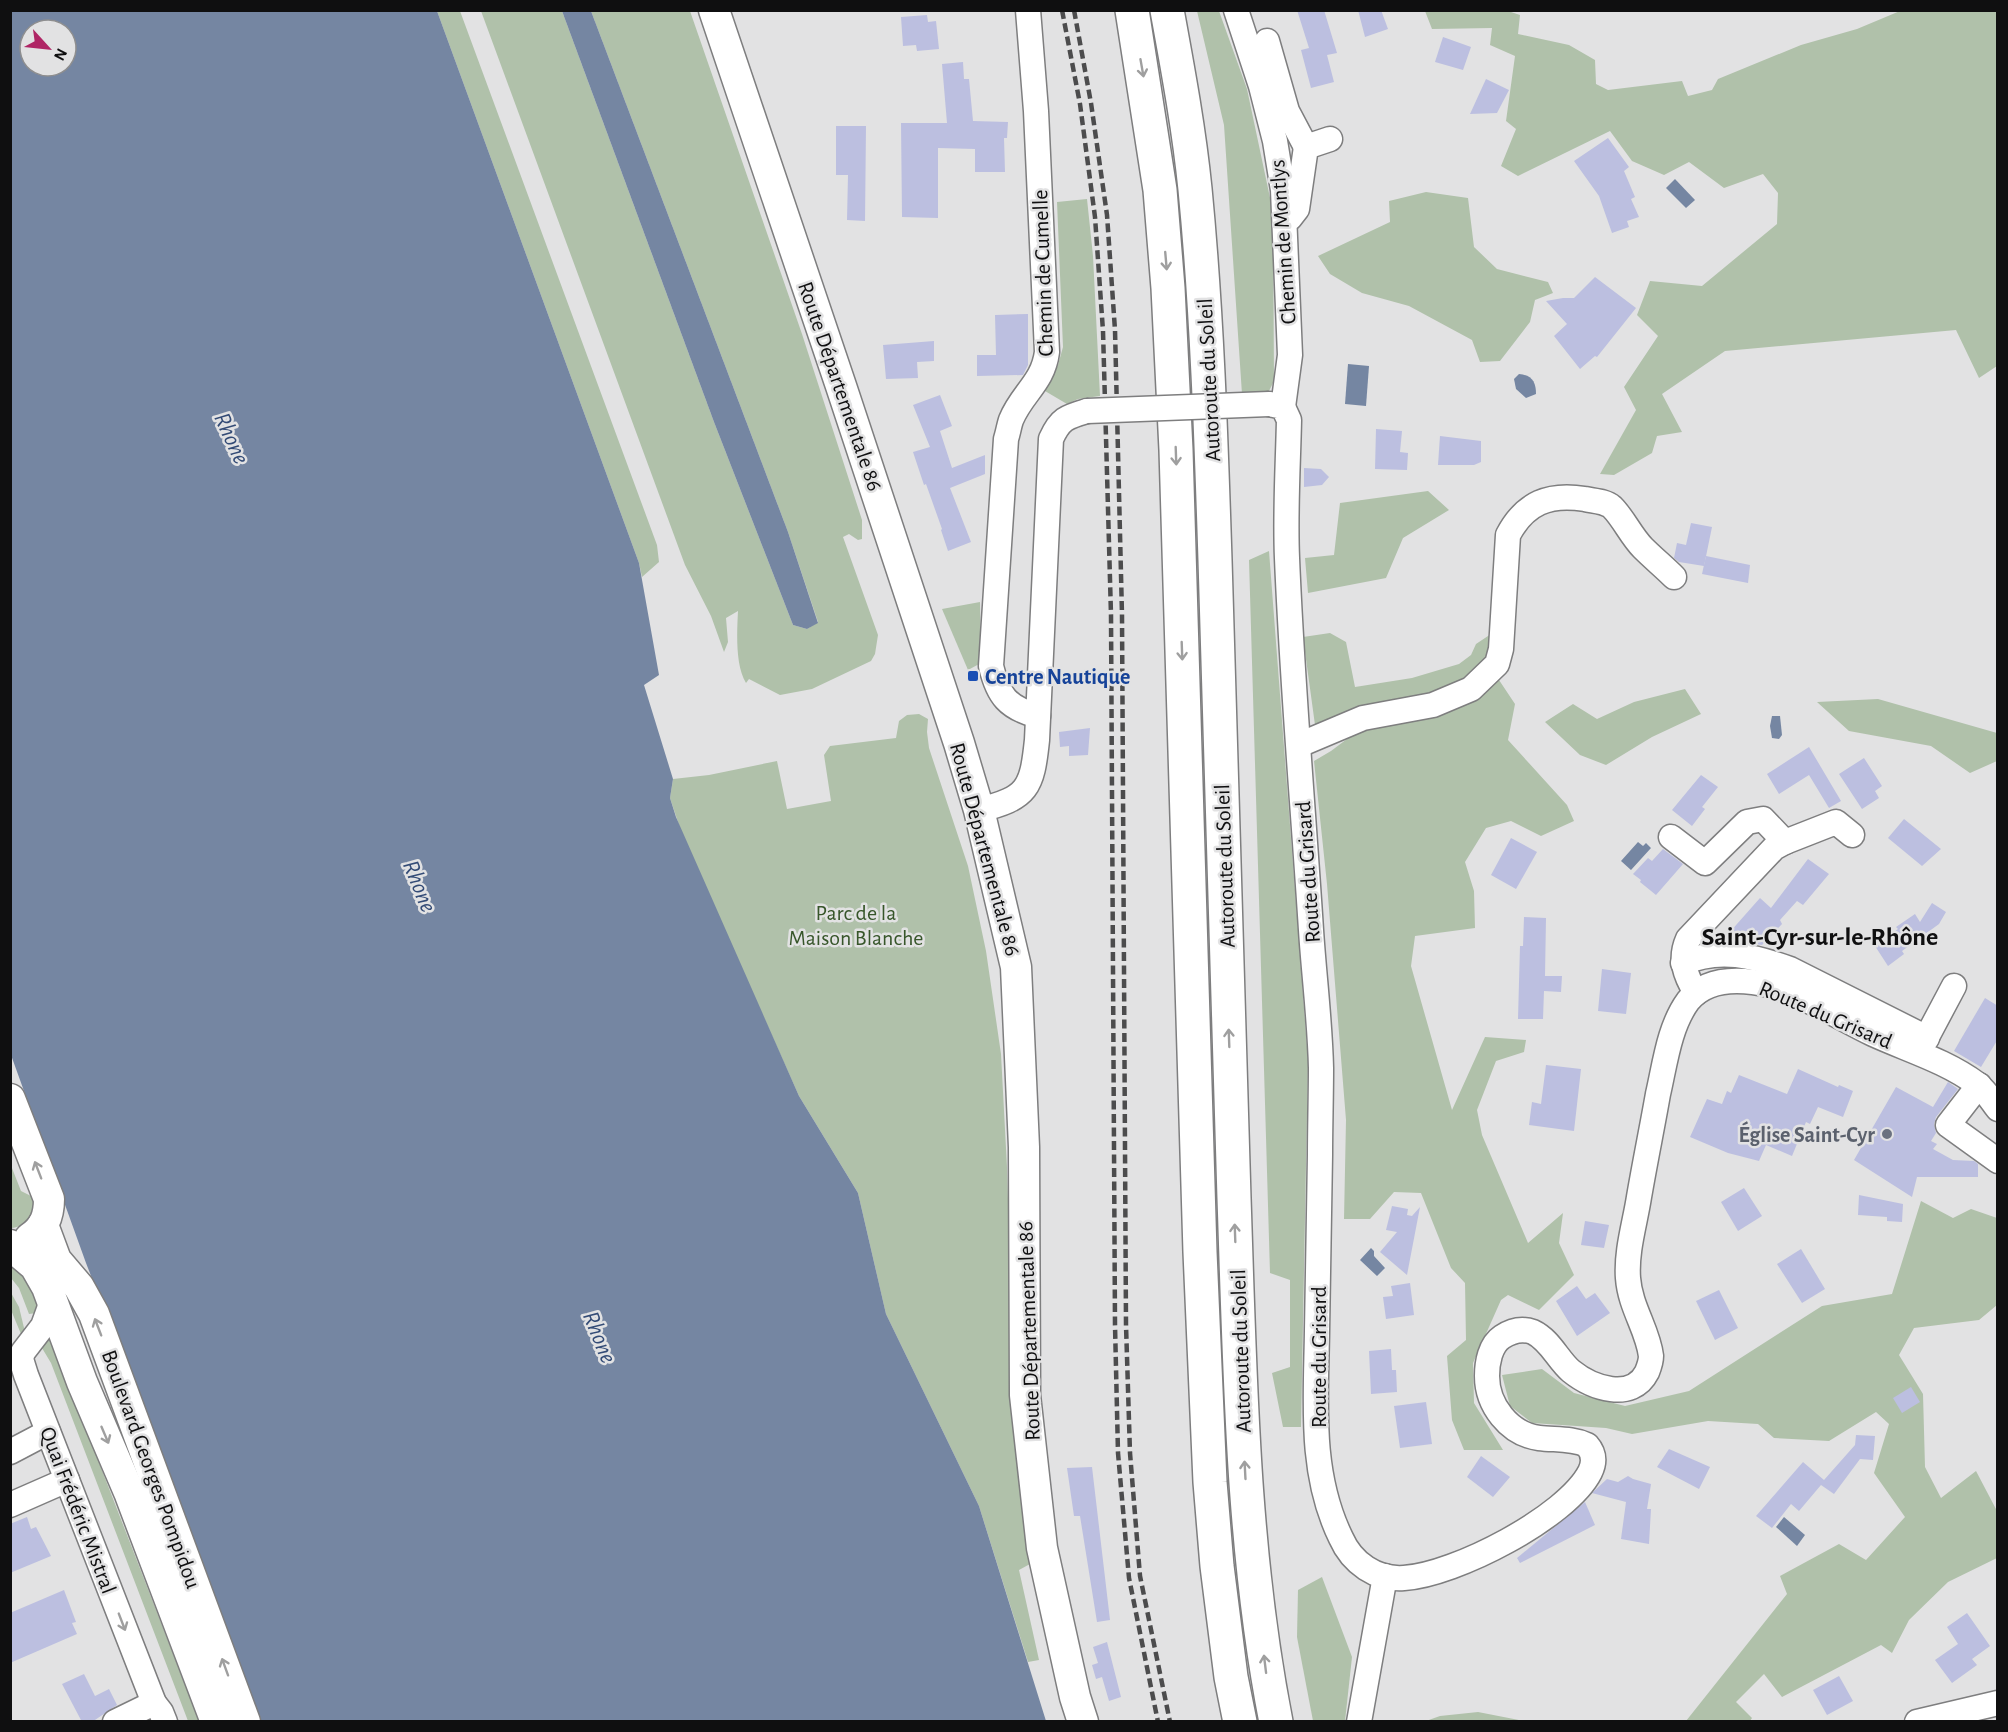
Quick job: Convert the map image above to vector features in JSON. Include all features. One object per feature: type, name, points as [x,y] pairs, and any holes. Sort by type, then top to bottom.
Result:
[{"type":"highway","name":"Autoroute du Soleil","points":[[1132,10],[1160,190],[1168,288],[1176,462],[1200,1252],[1209,1470],[1217,1566],[1231,1677],[1240,1722]]},
{"type":"highway","name":"Autoroute du Soleil","points":[[1167,10],[1185,106],[1204,291],[1218,624],[1245,1476],[1252,1561],[1266,1674],[1276,1722]]},
{"type":"main road","name":"Route Départementale 86","points":[[714,10],[938,677],[979,810],[1016,967],[1024,1147],[1025,1395],[1042,1548],[1075,1697],[1083,1722]]},
{"type":"main road","points":[[10,1099],[49,1199],[49,1213],[43,1226]]},
{"type":"main road","name":"Boulevard Georges Pompidou","points":[[10,1245],[26,1240],[43,1226],[56,1260],[80,1287],[94,1314],[245,1722]]},
{"type":"main road","name":"Boulevard Georges Pompidou","points":[[10,1245],[41,1274],[82,1382],[129,1492],[216,1722]]},
{"type":"street","name":"Chemin de Cumelle","points":[[1028,10],[1047,352],[1045,366],[1038,380],[1019,405],[1006,439],[991,666],[998,688],[1012,707],[1038,716]]},
{"type":"street","name":"Chemin de Montlys","points":[[1236,10],[1261,86],[1275,141],[1283,190],[1290,355],[1276,405]]},
{"type":"street","points":[[1267,41],[1287,111],[1306,147],[1297,209],[1284,225]]},
{"type":"street","points":[[1306,147],[1330,138]]},
{"type":"street","points":[[979,810],[1016,798],[1027,786],[1034,764],[1051,439],[1057,425],[1067,417],[1087,411],[1276,405]]},
{"type":"street","name":"Route du Grisard","points":[[1276,405],[1289,420],[1287,554],[1321,1067],[1318,1465],[1324,1497],[1332,1520],[1344,1546],[1355,1560],[1371,1572],[1385,1576],[1404,1578],[1441,1570],[1495,1547],[1540,1520],[1573,1494],[1589,1474],[1593,1466],[1593,1456],[1587,1445],[1572,1440],[1535,1437],[1516,1429],[1501,1416],[1489,1397],[1487,1375],[1490,1353],[1498,1340],[1511,1332],[1523,1330],[1542,1338],[1570,1370],[1586,1380],[1608,1389],[1622,1391],[1642,1380],[1651,1360],[1649,1347],[1629,1293],[1629,1254],[1646,1155],[1670,1042],[1678,1018],[1688,1001],[1696,993],[1713,984],[1730,980],[1774,986],[1922,1046],[1979,1085],[1998,1109]]},
{"type":"street","points":[[1299,745],[1363,718],[1433,705],[1471,689],[1497,664],[1501,650],[1508,535],[1515,522],[1529,507],[1551,499],[1571,497],[1610,506],[1642,548],[1674,577]]},
{"type":"street","points":[[1671,837],[1705,863],[1747,822],[1763,819],[1785,842]]},
{"type":"street","points":[[1696,993],[1687,977],[1683,963],[1683,951],[1688,939],[1774,848],[1836,822],[1852,835]]},
{"type":"street","points":[[1683,963],[1708,954],[1721,953],[1768,960],[1790,969],[1922,1046],[1954,986]]},
{"type":"street","points":[[1979,1085],[1948,1125],[1998,1161]]},
{"type":"street","name":"Quai Frédéric Mistral","points":[[52,1301],[43,1326],[22,1352],[21,1359],[160,1712]]},
{"type":"street","points":[[10,1452],[48,1432]]},
{"type":"street","points":[[10,1505],[67,1480]]},
{"type":"street","points":[[1359,1722],[1385,1576]]},
{"type":"street","points":[[1917,1722],[1998,1703]]},
{"type":"street","points":[[115,1722],[160,1712]]},
{"type":"green space","points":[[1505,10],[1520,15],[1518,34],[1569,45],[1595,60],[1596,84],[1608,90],[1682,81],[1688,96],[1712,90],[1718,79],[1801,45],[1857,29],[1900,11],[1997,11],[1997,366],[1979,378],[1956,330],[1725,351],[1662,394],[1682,432],[1657,436],[1652,453],[1614,475],[1600,474],[1636,410],[1624,387],[1658,336],[1637,315],[1650,281],[1702,286],[1777,224],[1778,193],[1763,174],[1724,188],[1689,162],[1664,175],[1632,161],[1610,131],[1518,176],[1501,166],[1516,129],[1506,121],[1515,56],[1490,45],[1492,28],[1432,29],[1425,11]]},
{"type":"green space","points":[[437,11],[460,11],[657,545],[659,562],[642,577],[639,563]]},
{"type":"green space","points":[[481,11],[562,11],[714,422],[793,625],[807,629],[818,622],[788,532],[591,11],[690,11],[802,334],[862,520],[862,539],[858,540],[849,534],[843,537],[878,635],[875,654],[871,661],[812,689],[780,695],[749,679],[746,683],[738,658],[738,611],[726,618],[728,642],[724,652],[711,616],[685,565]]},
{"type":"green space","points":[[1197,11],[1219,11],[1247,89],[1273,212],[1274,381],[1268,393],[1242,394],[1224,125]]},
{"type":"green space","points":[[1426,192],[1468,198],[1474,247],[1497,269],[1548,282],[1553,293],[1535,300],[1530,322],[1500,361],[1480,362],[1472,340],[1409,306],[1362,293],[1330,274],[1318,256],[1390,222],[1389,201]]},
{"type":"green space","points":[[1087,199],[1093,256],[1100,396],[1078,399],[1067,404],[1045,391],[1058,365],[1063,347],[1057,202]]},
{"type":"green space","points":[[1428,491],[1449,510],[1403,538],[1386,578],[1308,593],[1305,558],[1334,555],[1340,503]]},
{"type":"green space","points":[[1269,551],[1308,1060],[1301,1427],[1283,1427],[1272,1373],[1290,1367],[1290,1280],[1270,1273],[1249,560]]},
{"type":"green space","points":[[980,602],[981,663],[968,670],[942,609]]},
{"type":"green space","points":[[1494,632],[1492,655],[1460,687],[1369,708],[1315,725],[1303,637],[1330,633],[1346,642],[1355,687],[1412,678],[1459,664],[1471,655],[1476,644]]},
{"type":"green space","points":[[1497,677],[1515,704],[1508,740],[1567,805],[1574,821],[1541,836],[1511,821],[1486,828],[1465,862],[1474,891],[1475,928],[1415,936],[1411,966],[1452,1110],[1485,1037],[1526,1040],[1524,1052],[1496,1061],[1477,1110],[1482,1135],[1528,1243],[1563,1213],[1559,1243],[1574,1275],[1539,1310],[1508,1295],[1501,1300],[1473,1363],[1474,1403],[1503,1450],[1464,1450],[1452,1420],[1447,1356],[1466,1340],[1465,1283],[1451,1268],[1421,1193],[1394,1192],[1370,1219],[1344,1219],[1346,1120],[1327,884],[1314,761],[1363,727]]},
{"type":"green space","points":[[1685,689],[1701,714],[1652,737],[1606,765],[1580,755],[1545,722],[1573,704],[1597,719],[1634,702]]},
{"type":"green space","points":[[1878,699],[1997,733],[1997,761],[1970,773],[1931,746],[1849,731],[1817,702]]},
{"type":"green space","name":"Parc de la Maison Blanche","points":[[919,714],[928,719],[929,748],[968,866],[986,951],[1001,1054],[1015,1422],[1019,1484],[1030,1564],[1019,1570],[1039,1660],[1028,1662],[979,1506],[886,1314],[858,1193],[799,1096],[683,837],[670,798],[673,779],[709,775],[777,761],[787,809],[831,801],[824,755],[830,746],[896,738],[899,721],[907,715]]},
{"type":"green space","points":[[10,1163],[21,1191],[33,1197],[34,1203],[30,1218],[22,1225],[11,1228]]},
{"type":"green space","points":[[1921,1201],[1953,1218],[1971,1209],[1997,1218],[1997,1305],[1979,1320],[1914,1328],[1899,1355],[1923,1394],[1925,1467],[1941,1498],[1976,1471],[1997,1511],[1997,1558],[1948,1582],[1909,1620],[1892,1653],[1881,1645],[1782,1697],[1764,1674],[1736,1702],[1752,1718],[1750,1721],[1686,1721],[1787,1594],[1780,1576],[1839,1544],[1866,1560],[1905,1517],[1874,1473],[1889,1424],[1876,1412],[1829,1441],[1774,1438],[1758,1424],[1708,1421],[1632,1434],[1606,1428],[1532,1423],[1510,1406],[1502,1375],[1542,1369],[1574,1393],[1625,1406],[1689,1391],[1822,1306],[1892,1294]]},
{"type":"green space","points":[[10,1261],[19,1267],[38,1297],[37,1313],[29,1314],[19,1288],[11,1278]]},
{"type":"green space","points":[[10,1291],[19,1307],[25,1332],[21,1334],[11,1310]]},
{"type":"green space","points":[[53,1319],[79,1395],[86,1429],[199,1721],[188,1721],[51,1363],[39,1343]]},
{"type":"green space","points":[[1322,1577],[1352,1657],[1345,1721],[1313,1721],[1297,1637],[1298,1590]]},
{"type":"green space","points":[[1478,1712],[1524,1721],[1426,1721],[1440,1716]]},
{"type":"water","name":"Rhone","points":[[11,11],[437,11],[639,563],[659,675],[644,685],[673,779],[670,798],[676,817],[799,1096],[858,1193],[886,1314],[979,1506],[1046,1721],[261,1721],[86,1263],[11,1055]]},
{"type":"water","points":[[562,11],[591,11],[788,532],[818,623],[807,629],[793,625],[714,422]]},
{"type":"water","points":[[1675,179],[1695,200],[1686,208],[1666,188]]},
{"type":"water","points":[[1348,364],[1369,366],[1366,406],[1345,404]]},
{"type":"water","points":[[1519,374],[1532,380],[1536,394],[1526,398],[1516,389],[1514,379]]},
{"type":"water","points":[[1772,716],[1780,716],[1782,735],[1779,739],[1772,738],[1770,726]]},
{"type":"water","points":[[1638,842],[1643,846],[1646,843],[1651,848],[1631,870],[1621,861]]},
{"type":"water","points":[[1371,1248],[1374,1256],[1385,1268],[1377,1276],[1360,1260]]},
{"type":"water","points":[[1784,1517],[1805,1535],[1797,1546],[1776,1527]]},
{"type":"building","points":[[1297,10],[1324,10],[1337,53],[1327,55],[1334,82],[1311,88],[1301,50],[1309,48]]},
{"type":"building","points":[[1358,10],[1381,10],[1388,29],[1365,37]]},
{"type":"building","points":[[927,15],[928,22],[936,21],[939,49],[917,51],[916,45],[903,46],[901,17]]},
{"type":"building","points":[[1443,37],[1471,47],[1463,70],[1435,62]]},
{"type":"building","points":[[963,62],[964,79],[969,79],[973,121],[1008,122],[1007,138],[1004,138],[1005,172],[975,172],[975,149],[938,148],[938,218],[902,217],[901,123],[947,123],[942,64]]},
{"type":"building","points":[[1486,79],[1509,90],[1497,113],[1470,114]]},
{"type":"building","points":[[836,126],[866,126],[865,221],[847,220],[848,175],[836,175]]},
{"type":"building","points":[[1608,138],[1629,167],[1624,171],[1635,197],[1631,199],[1639,217],[1627,221],[1629,227],[1612,233],[1599,196],[1574,161]]},
{"type":"building","points":[[1595,277],[1636,308],[1597,357],[1595,356],[1580,369],[1554,336],[1567,324],[1546,301],[1574,298]]},
{"type":"building","points":[[1028,314],[1028,365],[1023,375],[977,376],[977,355],[996,355],[995,315]]},
{"type":"building","points":[[934,341],[934,361],[917,362],[918,378],[886,379],[883,345]]},
{"type":"building","points":[[940,395],[952,426],[940,431],[952,468],[985,455],[985,474],[950,488],[971,542],[948,551],[913,452],[930,447],[913,405]]},
{"type":"building","points":[[1376,429],[1402,431],[1400,452],[1408,453],[1407,470],[1375,469]]},
{"type":"building","points":[[1440,436],[1481,441],[1481,462],[1474,465],[1438,465]]},
{"type":"building","points":[[1304,468],[1321,469],[1329,477],[1322,485],[1304,487]]},
{"type":"building","points":[[1691,523],[1712,527],[1704,566],[1679,562],[1674,558],[1677,543],[1686,545]]},
{"type":"building","points":[[1706,556],[1750,565],[1748,583],[1702,574]]},
{"type":"building","points":[[1090,728],[1088,755],[1069,756],[1069,746],[1060,747],[1059,732]]},
{"type":"building","points":[[1809,747],[1841,801],[1829,808],[1809,775],[1779,794],[1767,774]]},
{"type":"building","points":[[1864,758],[1882,786],[1875,791],[1879,798],[1862,809],[1839,774]]},
{"type":"building","points":[[1701,775],[1718,787],[1702,807],[1705,809],[1692,826],[1672,810]]},
{"type":"building","points":[[1904,819],[1941,849],[1922,866],[1888,838]]},
{"type":"building","points":[[1511,838],[1537,852],[1516,889],[1491,875]]},
{"type":"building","points":[[1663,849],[1683,864],[1656,895],[1633,874],[1648,858],[1652,861]]},
{"type":"building","points":[[1808,859],[1829,874],[1803,905],[1797,901],[1780,920],[1782,924],[1762,945],[1738,941],[1729,933],[1760,898],[1771,908]]},
{"type":"building","points":[[1932,903],[1946,912],[1939,924],[1902,951],[1904,954],[1888,966],[1875,946],[1915,914],[1920,922]]},
{"type":"building","points":[[1524,917],[1546,918],[1545,976],[1562,976],[1561,992],[1544,991],[1543,1019],[1518,1019],[1520,946],[1523,946]]},
{"type":"building","points":[[1602,969],[1631,973],[1626,1014],[1598,1011]]},
{"type":"building","points":[[1985,998],[1998,1006],[1998,1039],[1981,1067],[1954,1051]]},
{"type":"building","points":[[1546,1065],[1581,1069],[1574,1131],[1529,1125],[1532,1102],[1541,1104]]},
{"type":"building","points":[[1798,1069],[1838,1087],[1839,1085],[1853,1091],[1843,1117],[1818,1107],[1810,1124],[1806,1122],[1792,1156],[1766,1145],[1759,1161],[1728,1153],[1690,1137],[1707,1099],[1722,1104],[1727,1091],[1731,1093],[1739,1075],[1787,1094]]},
{"type":"building","points":[[1948,1082],[1958,1089],[1936,1117],[1934,1124],[1936,1133],[1931,1141],[1937,1144],[1933,1149],[1953,1160],[1974,1161],[1978,1164],[1978,1177],[1917,1177],[1912,1197],[1854,1160],[1896,1087],[1933,1107]]},
{"type":"building","points":[[1744,1188],[1762,1216],[1738,1231],[1721,1202]]},
{"type":"building","points":[[1859,1195],[1903,1204],[1902,1222],[1887,1221],[1887,1217],[1858,1215]]},
{"type":"building","points":[[1392,1206],[1408,1209],[1407,1215],[1412,1216],[1420,1207],[1407,1275],[1380,1252],[1397,1232],[1386,1230]]},
{"type":"building","points":[[1585,1221],[1609,1225],[1604,1248],[1581,1245]]},
{"type":"building","points":[[1801,1249],[1825,1289],[1802,1303],[1777,1264]]},
{"type":"building","points":[[1410,1283],[1414,1315],[1386,1319],[1383,1297],[1393,1296],[1391,1286]]},
{"type":"building","points":[[1577,1286],[1586,1299],[1595,1293],[1610,1313],[1577,1336],[1556,1301]]},
{"type":"building","points":[[1719,1290],[1738,1328],[1715,1340],[1696,1301]]},
{"type":"building","points":[[1391,1349],[1392,1370],[1396,1370],[1397,1392],[1371,1394],[1369,1351]]},
{"type":"building","points":[[1911,1387],[1920,1402],[1902,1413],[1893,1398]]},
{"type":"building","points":[[1426,1402],[1432,1444],[1400,1448],[1394,1406]]},
{"type":"building","points":[[1856,1435],[1875,1436],[1873,1460],[1860,1459],[1834,1494],[1821,1485],[1799,1511],[1791,1504],[1772,1528],[1756,1516],[1803,1462],[1824,1480],[1855,1445]]},
{"type":"building","points":[[1669,1449],[1710,1467],[1699,1489],[1657,1467]]},
{"type":"building","points":[[1481,1456],[1510,1477],[1493,1497],[1467,1477]]},
{"type":"building","points":[[1092,1467],[1110,1620],[1097,1622],[1080,1516],[1074,1516],[1067,1468]]},
{"type":"building","points":[[1628,1476],[1651,1484],[1647,1509],[1651,1509],[1649,1544],[1621,1539],[1626,1502],[1592,1493],[1607,1479],[1618,1482]]},
{"type":"building","points":[[1585,1502],[1595,1525],[1520,1563],[1517,1558]]},
{"type":"building","points":[[27,1517],[31,1529],[36,1527],[51,1556],[10,1573],[10,1524]]},
{"type":"building","points":[[64,1590],[76,1622],[72,1623],[77,1634],[10,1663],[10,1613]]},
{"type":"building","points":[[1967,1613],[1990,1646],[1972,1659],[1977,1665],[1952,1683],[1935,1660],[1958,1644],[1947,1627]]},
{"type":"building","points":[[1107,1642],[1121,1697],[1109,1701],[1102,1677],[1096,1679],[1092,1665],[1098,1663],[1093,1647]]},
{"type":"building","points":[[84,1674],[95,1696],[109,1689],[117,1705],[92,1722],[82,1722],[62,1684]]},
{"type":"building","points":[[1839,1676],[1853,1701],[1827,1715],[1813,1690]]},
{"type":"railway","points":[[1062,10],[1080,104],[1095,217],[1103,331],[1111,615],[1115,1325],[1118,1453],[1129,1578],[1158,1722]]},
{"type":"railway","points":[[1074,10],[1091,103],[1107,215],[1115,330],[1122,615],[1126,1325],[1130,1453],[1140,1576],[1170,1722]]},
{"type":"place","name":"Centre Nautique","points":[[973,676]]},
{"type":"place","name":"Église Saint-Cyr","points":[[1887,1134]]},
{"type":"district","name":"Saint-Cyr-sur-le-Rhône","points":[[1820,936]]}]
